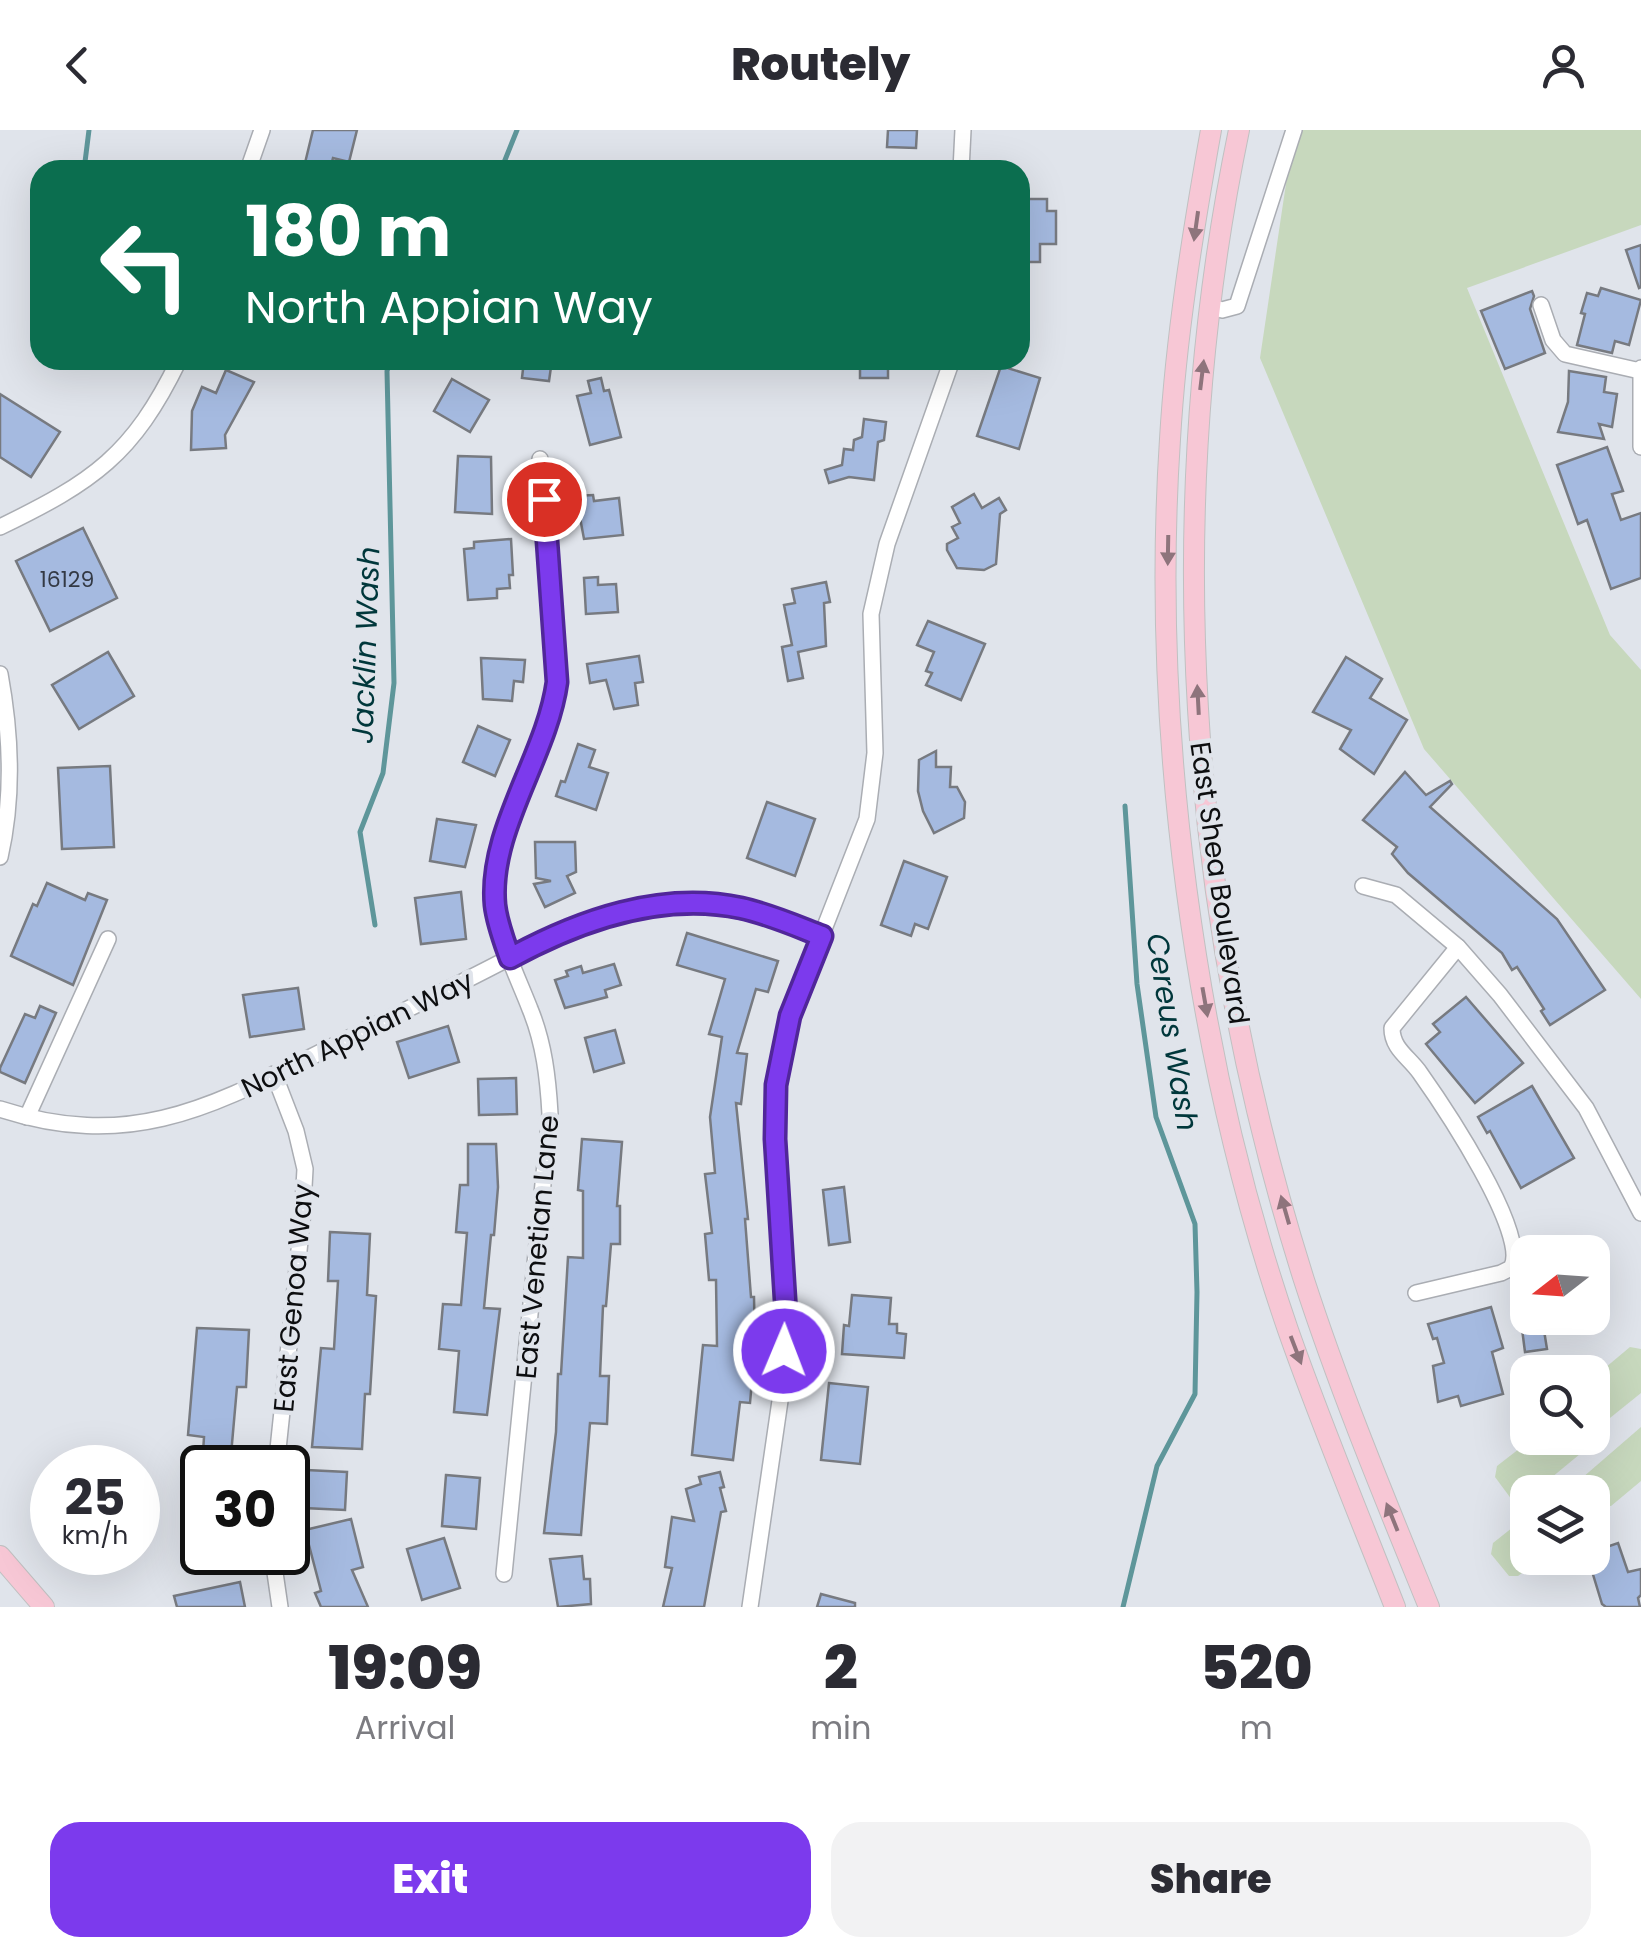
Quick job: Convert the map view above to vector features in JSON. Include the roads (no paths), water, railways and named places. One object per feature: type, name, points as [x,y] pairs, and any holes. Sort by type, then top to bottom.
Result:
[{"type":"main road","name":"East Shea Boulevard","points":[[1211,130],[1170,439],[1169,693],[1178,809],[1207,1013],[1261,1238],[1288,1329],[1395,1607]]},
{"type":"main road","name":"East Shea Boulevard","points":[[1239,130],[1210,306],[1200,395],[1193,590],[1200,730],[1218,901],[1240,1032],[1304,1278],[1339,1384],[1429,1607]]},
{"type":"main road","points":[[1190,905],[1218,901]]},
{"type":"main road","points":[[0,1556],[44,1607]]},
{"type":"street","points":[[252,160],[262,130]]},
{"type":"street","points":[[962,160],[963,130]]},
{"type":"street","points":[[1210,306],[1222,310],[1237,306],[1294,130]]},
{"type":"street","points":[[1541,305],[1553,340],[1566,354],[1640,370],[1641,447]]},
{"type":"street","points":[[0,528],[54,501],[108,465],[135,436],[174,370]]},
{"type":"street","points":[[750,1607],[783,1369],[786,1315],[775,1139],[776,1085],[790,1016],[867,819],[875,753],[872,614],[888,544],[949,370]]},
{"type":"street","name":"East Venetian Lane","points":[[504,1574],[550,1114],[542,1047],[495,908],[498,861],[553,712],[557,682],[540,459]]},
{"type":"street","points":[[0,674],[10,750],[0,857]]},
{"type":"street","points":[[1363,886],[1396,895],[1458,948],[1531,1032],[1577,1096],[1641,1213]]},
{"type":"street","name":"North Appian Way","points":[[0,1109],[27,1118],[109,1127],[166,1119],[217,1102],[581,924],[618,913],[662,905],[739,908],[822,936]]},
{"type":"street","points":[[27,1118],[108,939]]},
{"type":"street","points":[[1416,1293],[1500,1273],[1510,1268],[1516,1255],[1511,1231],[1462,1133],[1392,1037],[1392,1028],[1458,948]]},
{"type":"street","name":"East Genoa Way","points":[[274,1074],[296,1131],[305,1169],[278,1445]]},
{"type":"street","points":[[275,1575],[280,1607]]},
{"type":"waterway","points":[[85,160],[89,130]]},
{"type":"waterway","name":"Jacklin Wash","points":[[505,160],[517,130]]},
{"type":"waterway","name":"Jacklin Wash","points":[[375,925],[360,832],[383,773],[394,683],[387,370]]},
{"type":"waterway","name":"Cereus Wash","points":[[1123,1607],[1157,1466],[1195,1394],[1197,1292],[1195,1224],[1156,1117],[1137,984],[1125,806]]}]
